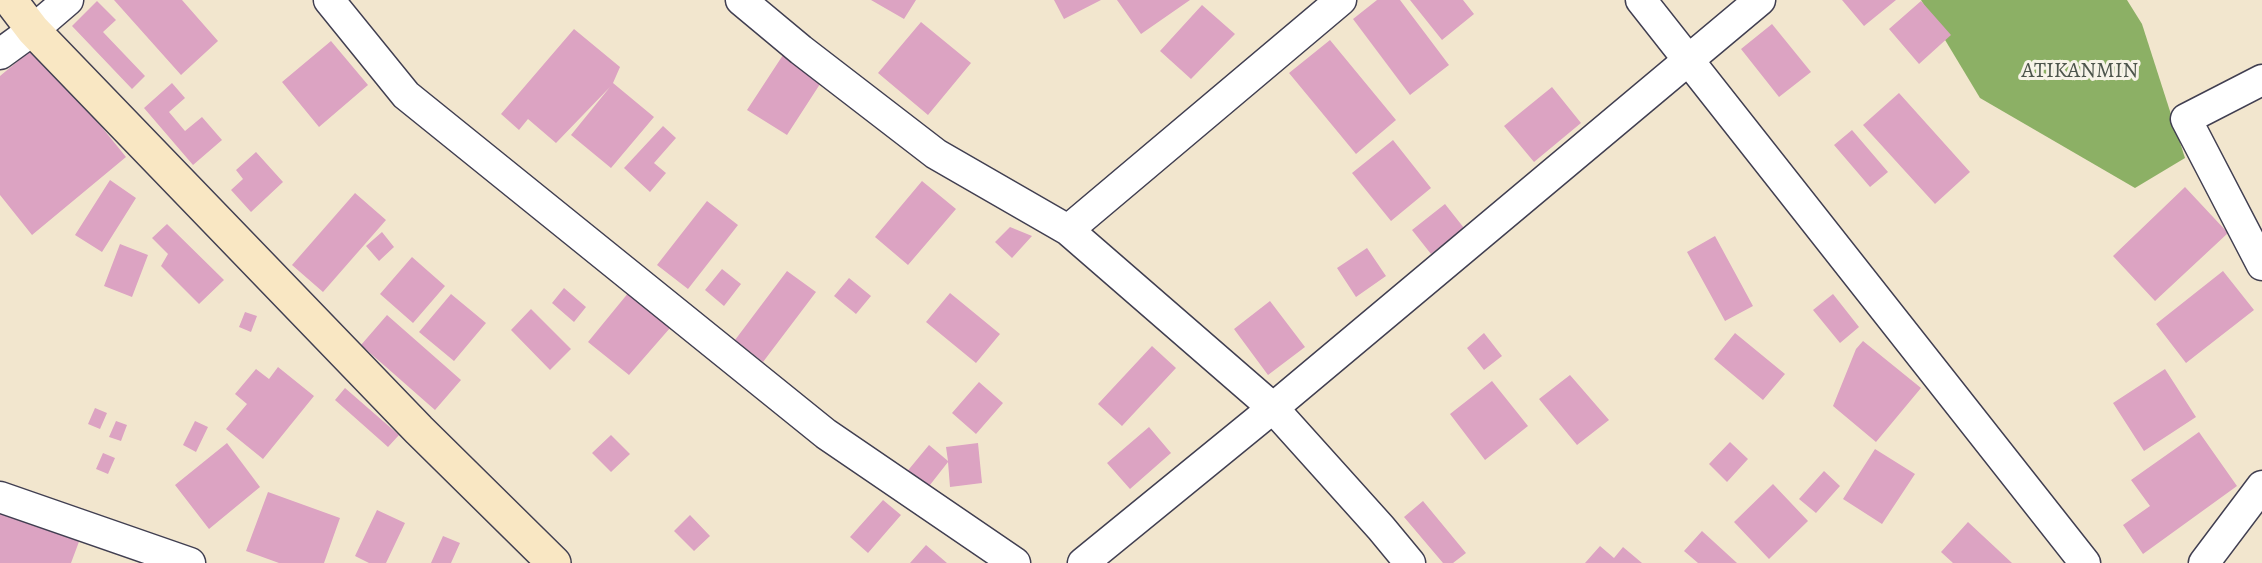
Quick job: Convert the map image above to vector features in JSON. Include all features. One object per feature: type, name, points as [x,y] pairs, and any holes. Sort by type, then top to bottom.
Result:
[{"type":"street","points":[[10,0],[33,30],[419,430],[554,563]]},
{"type":"street","points":[[0,54],[68,0]]},
{"type":"street","points":[[329,0],[406,95],[436,120],[826,434],[1015,563]]},
{"type":"street","points":[[741,0],[801,50],[936,154],[1068,230],[1273,408],[1410,563]]},
{"type":"street","points":[[1068,230],[1341,0]]},
{"type":"street","points":[[1641,0],[2085,563]]},
{"type":"street","points":[[1083,563],[1273,408],[1760,0]]},
{"type":"street","points":[[2262,80],[2186,119],[2262,265]]},
{"type":"street","points":[[2204,563],[2262,486]]},
{"type":"street","points":[[0,497],[190,563]]},
{"type":"green space","name":"ATIKANMIN","points":[[1921,0],[2127,0],[2142,24],[2185,158],[2135,188],[1980,98]]},
{"type":"building","points":[[114,0],[182,0],[218,41],[181,75]]},
{"type":"building","points":[[871,0],[916,0],[904,19]]},
{"type":"building","points":[[1054,0],[1101,0],[1064,19]]},
{"type":"building","points":[[1117,0],[1190,0],[1141,34]]},
{"type":"building","points":[[1377,0],[1400,0],[1449,65],[1410,95],[1353,19]]},
{"type":"building","points":[[1410,0],[1463,0],[1474,14],[1442,40]]},
{"type":"building","points":[[1842,0],[1896,0],[1864,26]]},
{"type":"building","points":[[97,1],[116,20],[103,32],[145,76],[132,89],[72,26]]},
{"type":"building","points":[[1921,1],[1951,35],[1919,64],[1889,29]]},
{"type":"building","points":[[1202,5],[1235,34],[1191,79],[1160,51]]},
{"type":"building","points":[[921,22],[971,63],[928,115],[878,73]]},
{"type":"building","points":[[1772,24],[1811,72],[1779,97],[1741,49]]},
{"type":"building","points":[[574,29],[620,67],[613,83],[654,117],[611,168],[571,135],[610,87],[556,143],[528,119],[519,130],[501,114]]},
{"type":"building","points":[[1330,40],[1396,120],[1356,154],[1289,73]]},
{"type":"building","points":[[331,41],[368,85],[319,127],[282,82]]},
{"type":"building","points":[[36,46],[126,157],[32,235],[0,195],[0,76]]},
{"type":"building","points":[[783,55],[822,81],[787,135],[747,110]]},
{"type":"building","points":[[172,83],[185,98],[169,112],[185,131],[202,117],[222,140],[193,165],[144,108]]},
{"type":"building","points":[[1552,87],[1581,123],[1534,162],[1504,126]]},
{"type":"building","points":[[1899,93],[1970,172],[1935,204],[1863,125]]},
{"type":"building","points":[[663,126],[676,138],[654,163],[666,173],[650,192],[624,168]]},
{"type":"building","points":[[1852,130],[1888,172],[1870,187],[1834,145]]},
{"type":"building","points":[[1393,140],[1431,188],[1391,221],[1352,173]]},
{"type":"building","points":[[256,152],[283,182],[251,212],[231,190],[243,179],[236,170]]},
{"type":"building","points":[[110,180],[136,198],[102,252],[75,235]]},
{"type":"building","points":[[922,181],[956,209],[908,265],[875,237]]},
{"type":"building","points":[[2185,187],[2228,233],[2155,301],[2113,256]]},
{"type":"building","points":[[355,193],[386,220],[323,292],[292,265]]},
{"type":"building","points":[[707,201],[738,225],[688,289],[657,265]]},
{"type":"building","points":[[1445,204],[1464,228],[1431,254],[1412,230]]},
{"type":"building","points":[[167,224],[224,280],[199,304],[161,266],[168,254],[152,238]]},
{"type":"building","points":[[1010,227],[1032,236],[1012,258],[995,242]]},
{"type":"building","points":[[382,232],[394,247],[379,261],[366,246]]},
{"type":"building","points":[[1715,236],[1753,306],[1725,321],[1687,252]]},
{"type":"building","points":[[120,244],[148,255],[132,297],[104,286]]},
{"type":"building","points":[[1367,248],[1386,276],[1356,297],[1337,268]]},
{"type":"building","points":[[412,257],[445,286],[413,323],[380,294]]},
{"type":"building","points":[[722,269],[741,284],[724,306],[705,290]]},
{"type":"building","points":[[787,271],[816,292],[763,362],[735,340]]},
{"type":"building","points":[[2223,271],[2254,310],[2186,363],[2156,324]]},
{"type":"building","points":[[849,278],[871,296],[856,314],[834,296]]},
{"type":"building","points":[[564,288],[586,307],[574,322],[552,303]]},
{"type":"building","points":[[629,292],[670,328],[629,375],[588,342]]},
{"type":"building","points":[[950,293],[1000,334],[976,363],[926,322]]},
{"type":"building","points":[[451,294],[486,323],[454,361],[419,332]]},
{"type":"building","points":[[1833,294],[1859,327],[1840,343],[1813,310]]},
{"type":"building","points":[[1270,301],[1305,347],[1268,375],[1234,329]]},
{"type":"building","points":[[531,309],[571,349],[550,370],[511,330]]},
{"type":"building","points":[[245,312],[257,316],[251,332],[239,327]]},
{"type":"building","points":[[387,315],[461,380],[435,410],[361,345]]},
{"type":"building","points":[[1484,333],[1502,356],[1484,370],[1467,348]]},
{"type":"building","points":[[1735,333],[1785,374],[1763,400],[1714,359]]},
{"type":"building","points":[[1863,341],[1921,388],[1876,442],[1833,406],[1856,349]]},
{"type":"building","points":[[1152,346],[1176,368],[1122,426],[1098,404]]},
{"type":"building","points":[[278,367],[314,396],[263,459],[226,429],[247,404],[235,394],[256,369],[269,379]]},
{"type":"building","points":[[2165,369],[2196,417],[2144,451],[2113,403]]},
{"type":"building","points":[[1570,375],[1609,420],[1577,445],[1539,399]]},
{"type":"building","points":[[1492,381],[1528,426],[1485,460],[1450,414]]},
{"type":"building","points":[[979,382],[1003,403],[976,434],[952,413]]},
{"type":"building","points":[[345,388],[399,435],[388,447],[335,400]]},
{"type":"building","points":[[95,408],[107,413],[100,429],[88,424]]},
{"type":"building","points":[[116,421],[127,425],[121,441],[109,437]]},
{"type":"building","points":[[195,421],[208,427],[196,452],[183,445]]},
{"type":"building","points":[[1149,427],[1171,453],[1130,489],[1107,463]]},
{"type":"building","points":[[2199,432],[2237,486],[2143,554],[2123,525],[2150,506],[2131,480]]},
{"type":"building","points":[[611,435],[630,454],[611,472],[592,453]]},
{"type":"building","points":[[1730,442],[1748,459],[1727,482],[1709,464]]},
{"type":"building","points":[[227,443],[260,487],[209,529],[175,485]]},
{"type":"building","points":[[978,443],[982,483],[950,487],[948,462],[926,490],[905,474],[929,445],[948,461],[946,447]]},
{"type":"building","points":[[1875,449],[1915,474],[1882,524],[1843,499]]},
{"type":"building","points":[[103,453],[115,458],[108,474],[96,469]]},
{"type":"building","points":[[1824,471],[1840,486],[1816,513],[1799,499]]},
{"type":"building","points":[[1773,484],[1808,521],[1769,559],[1734,522]]},
{"type":"building","points":[[268,492],[340,518],[324,563],[279,563],[246,551]]},
{"type":"building","points":[[883,500],[901,515],[868,553],[850,537]]},
{"type":"building","points":[[1423,501],[1466,553],[1453,563],[1443,563],[1404,517]]},
{"type":"building","points":[[377,510],[405,523],[386,563],[369,563],[355,556]]},
{"type":"building","points":[[0,511],[80,539],[71,563],[0,563]]},
{"type":"building","points":[[690,515],[710,536],[694,551],[674,531]]},
{"type":"building","points":[[1968,522],[2012,563],[1953,563],[1941,552]]},
{"type":"building","points":[[1702,531],[1737,563],[1698,563],[1684,551]]},
{"type":"building","points":[[443,536],[460,543],[451,563],[431,563]]},
{"type":"building","points":[[926,545],[947,563],[910,563]]},
{"type":"building","points":[[1600,546],[1614,558],[1623,547],[1642,563],[1585,563]]}]
